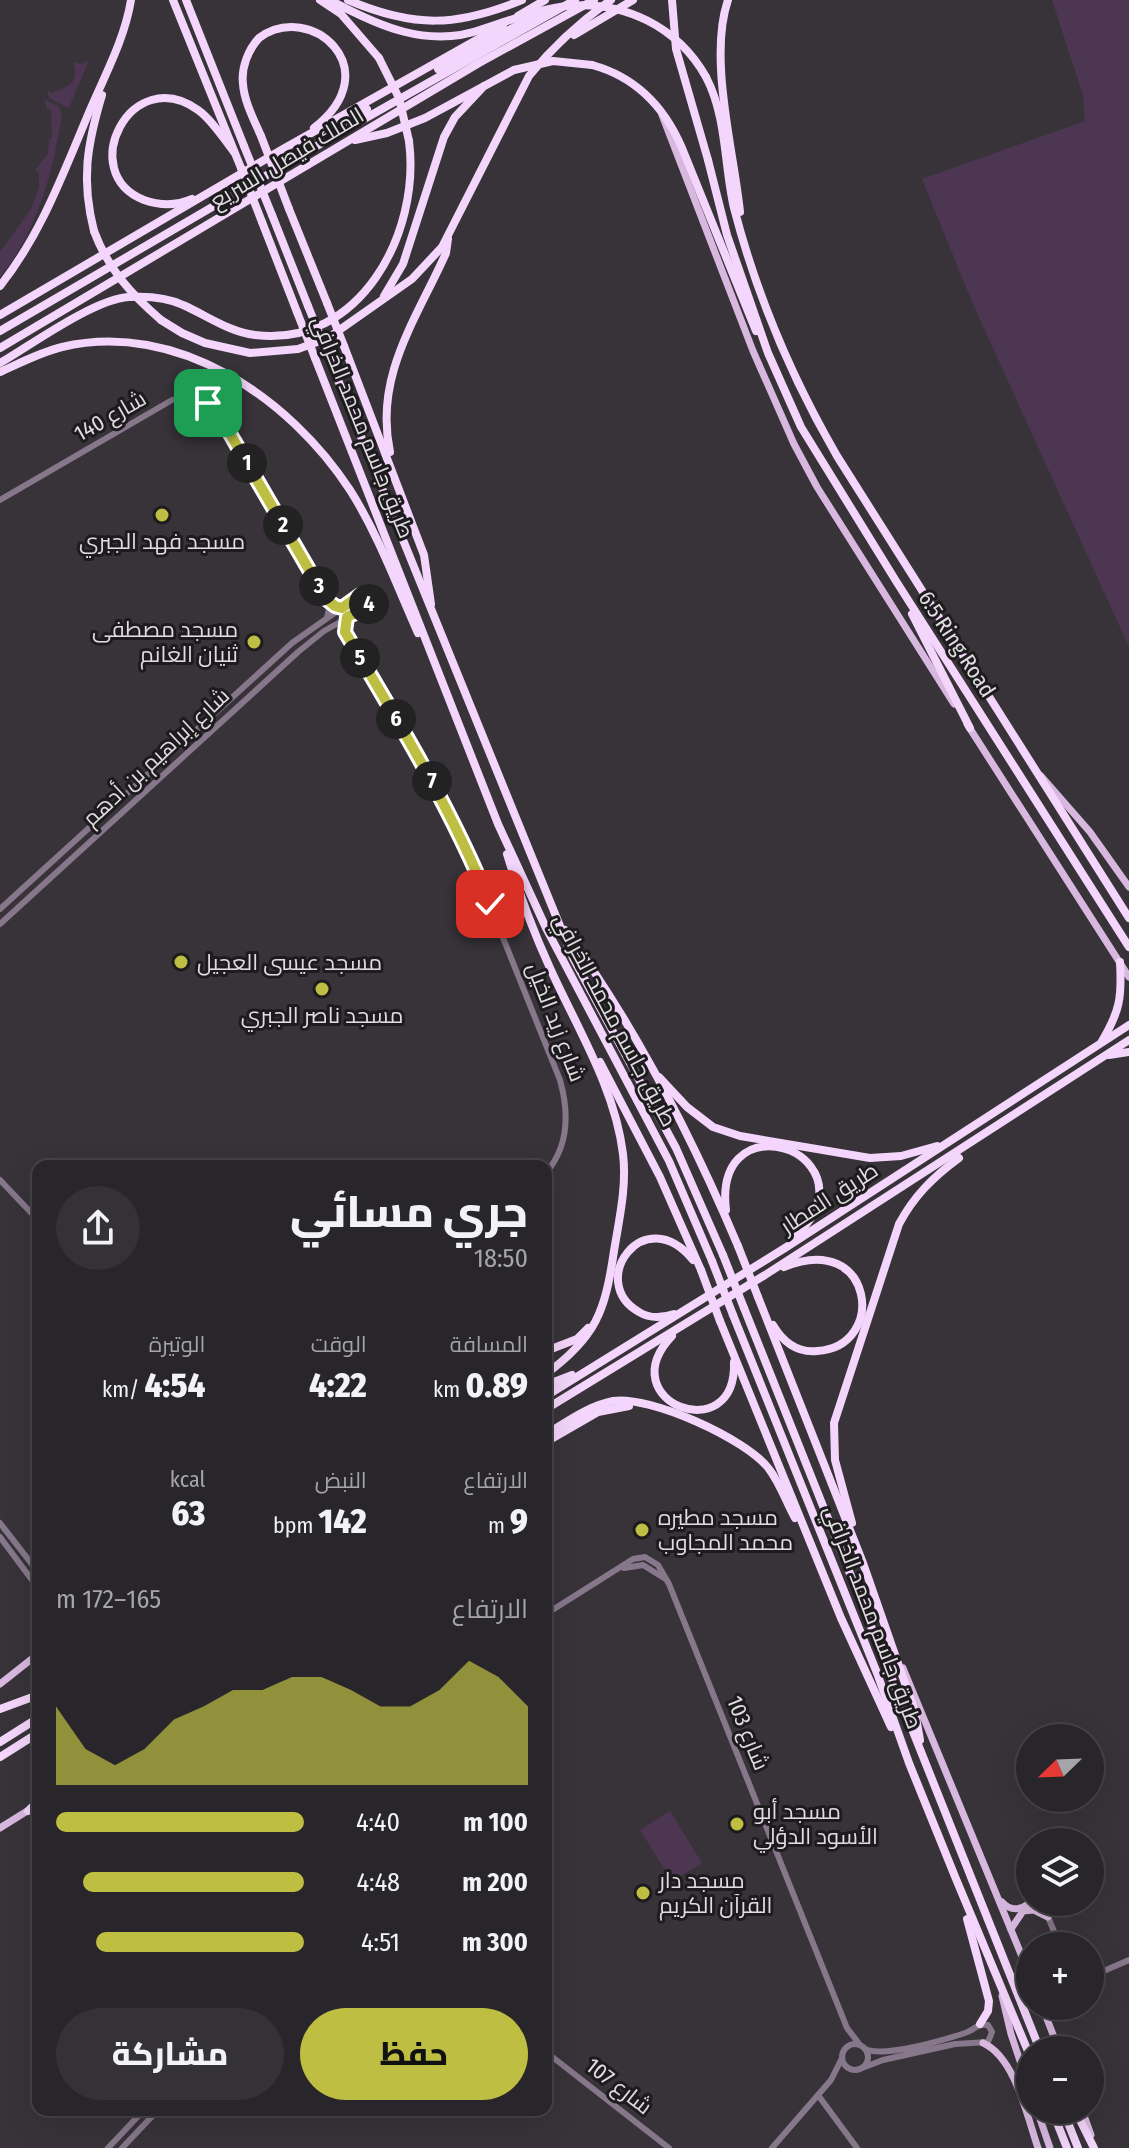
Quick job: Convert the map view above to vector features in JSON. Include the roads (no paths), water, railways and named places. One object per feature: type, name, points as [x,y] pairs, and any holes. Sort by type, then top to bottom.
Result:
[{"type":"highway","points":[[131,0],[86,157],[86,194],[94,231],[121,283],[161,320],[205,343],[260,354],[298,349],[328,338],[412,279],[431,261],[448,237],[529,76],[589,15],[611,0]]},
{"type":"highway","name":"طريق جاسم محمد الخرافي","points":[[173,0],[498,824],[547,930],[669,1161],[855,1616],[909,1763],[1021,2036]]},
{"type":"highway","name":"طريق جاسم محمد الخرافي","points":[[186,0],[555,916],[573,958],[676,1148],[723,1255],[1037,2036]]},
{"type":"highway","points":[[0,363],[83,315],[125,297],[166,299],[253,335],[301,334],[327,324],[361,296],[391,251],[400,226],[408,189],[409,141],[399,98],[379,58],[341,14],[320,0]]},
{"type":"highway","points":[[330,0],[380,25],[410,35],[439,37],[471,33],[542,12],[579,6],[619,10],[645,18],[677,38],[700,66],[716,100],[735,211],[743,233]]},
{"type":"highway","points":[[348,0],[400,17],[436,21],[472,18],[522,0]]},
{"type":"highway","points":[[0,315],[294,142],[545,0]]},
{"type":"highway","name":"الملك فيصل السريع","points":[[0,331],[575,0]]},
{"type":"highway","name":"الملك فيصل السريع","points":[[0,348],[479,63],[594,0]]},
{"type":"highway","points":[[563,41],[633,0]]},
{"type":"highway","points":[[672,0],[676,49],[727,235],[768,353]]},
{"type":"highway","points":[[728,0],[721,38],[722,67],[743,233]]},
{"type":"highway","points":[[327,140],[373,105],[542,12]]},
{"type":"highway","points":[[294,142],[334,110],[342,97],[346,75],[340,49],[332,38],[299,23],[281,25],[255,42],[247,58],[243,88],[424,555],[433,617]]},
{"type":"highway","points":[[0,286],[42,221],[112,60]]},
{"type":"highway","points":[[350,141],[378,136],[443,109],[514,70],[553,61],[592,65],[628,79],[660,109],[678,138],[751,321],[768,353]]},
{"type":"highway","points":[[382,301],[403,264],[444,137],[455,117],[484,86]]},
{"type":"highway","points":[[219,187],[173,205],[138,197],[127,189],[114,166],[112,152],[119,125],[137,106],[163,98],[175,100],[186,103],[206,117],[234,152]]},
{"type":"highway","name":"6.5 Ring Road","points":[[743,233],[782,345],[810,407],[837,456],[1129,918]]},
{"type":"highway","points":[[395,476],[385,428],[389,382],[396,360],[446,253],[448,237]]},
{"type":"highway","points":[[0,372],[61,347],[91,343],[136,344],[155,346],[210,366],[260,396],[309,437],[351,493],[378,545],[450,705]]},
{"type":"highway","name":"6.5 Ring Road","points":[[768,353],[801,427],[1129,947]]},
{"type":"highway","points":[[896,581],[970,728]]},
{"type":"highway","points":[[498,824],[533,930],[596,1064],[611,1105],[624,1157],[621,1205],[610,1281],[603,1304],[596,1323],[582,1344],[552,1369]]},
{"type":"highway","points":[[555,916],[585,957],[657,1075],[728,1223],[863,1563],[915,1712],[924,1760]]},
{"type":"highway","points":[[1100,1044],[1116,1017],[1122,988],[1120,962]]},
{"type":"highway","points":[[571,1012],[630,1117],[700,1269],[813,1550],[864,1670],[909,1763]]},
{"type":"highway","name":"طريق المطار","points":[[552,1392],[785,1248],[1129,1025]]},
{"type":"highway","name":"طريق المطار","points":[[552,1405],[765,1275],[1129,1040]]},
{"type":"highway","points":[[1104,1056],[1129,1052]]},
{"type":"highway","points":[[657,1075],[668,1083],[687,1107],[713,1127],[740,1136],[870,1158],[901,1156],[945,1144]]},
{"type":"highway","points":[[863,1563],[835,1460],[834,1423],[886,1260],[909,1206],[937,1174],[993,1130]]},
{"type":"highway","points":[[728,1223],[725,1190],[735,1162],[768,1145],[789,1149],[812,1170],[819,1199],[810,1220],[785,1248]]},
{"type":"highway","points":[[693,1305],[661,1318],[642,1314],[625,1301],[617,1281],[618,1272],[621,1261],[632,1247],[658,1237],[683,1247],[700,1269]]},
{"type":"highway","points":[[763,1309],[779,1336],[800,1350],[811,1352],[837,1347],[855,1332],[862,1312],[860,1289],[855,1279],[849,1271],[828,1259],[803,1260],[765,1275]]},
{"type":"highway","points":[[552,1349],[585,1333],[603,1304]]},
{"type":"highway","points":[[681,1327],[659,1351],[655,1368],[658,1388],[677,1406],[697,1411],[724,1399],[733,1378],[734,1358]]},
{"type":"highway","points":[[552,1383],[599,1364]]},
{"type":"highway","points":[[552,1430],[592,1407],[613,1401],[641,1402],[665,1409],[732,1440],[758,1458],[779,1485],[813,1550]]},
{"type":"highway","points":[[552,1438],[589,1416],[610,1409],[633,1406],[665,1409]]},
{"type":"highway","points":[[0,1709],[32,1697]]},
{"type":"highway","points":[[0,1742],[32,1722]]},
{"type":"highway","points":[[0,1757],[32,1737]]},
{"type":"highway","points":[[28,1811],[32,1808]]},
{"type":"highway","points":[[956,1879],[989,2001],[988,2011],[980,2024]]},
{"type":"highway","points":[[1058,2124],[1067,2148]]},
{"type":"highway","points":[[1069,2124],[1078,2148]]},
{"type":"highway","points":[[1082,2124],[1095,2148]]},
{"type":"main road","points":[[660,109],[753,351],[794,444],[834,514],[1129,977]]},
{"type":"main road","points":[[1035,769],[1081,820],[1129,887]]},
{"type":"main road","points":[[1105,937],[1129,970]]},
{"type":"main road","points":[[883,1619],[1016,1941]]},
{"type":"main road","points":[[0,1684],[32,1659]]},
{"type":"main road","points":[[0,1828],[28,1811]]},
{"type":"main road","points":[[998,1897],[1004,1904],[1016,1909]]},
{"type":"main road","points":[[1011,1929],[1023,1911],[1034,1910],[1048,1917]]},
{"type":"main road","points":[[1000,1986],[1016,2049]]},
{"type":"main road","points":[[983,2043],[1005,2060],[1038,2148]]},
{"type":"main road","points":[[1042,2124],[1050,2148]]},
{"type":"main road","points":[[1087,2124],[1095,2148]]},
{"type":"street","name":"شارع 140","points":[[0,500],[172,400],[197,398],[212,406],[222,421],[326,599],[329,609],[327,618]]},
{"type":"street","name":"شارع إبراهيم بن أدهم","points":[[0,909],[292,643],[360,595],[369,599],[367,607],[347,617],[298,652],[0,924]]},
{"type":"street","points":[[326,599],[342,608]]},
{"type":"street","points":[[332,627],[345,632],[347,617]]},
{"type":"street","name":"شارع زيد الخيل","points":[[345,632],[437,788],[467,850],[556,1068],[567,1117],[559,1152],[552,1163]]},
{"type":"street","points":[[0,1180],[32,1214]]},
{"type":"street","points":[[0,1523],[32,1564]]},
{"type":"street","points":[[0,1537],[32,1580]]},
{"type":"street","name":"شارع 103","points":[[552,1610],[633,1559],[645,1557],[658,1565],[669,1584],[847,2028],[863,2047]]},
{"type":"street","points":[[26,1572],[32,1569]]},
{"type":"street","points":[[1048,1917],[1054,1932]]},
{"type":"street","points":[[1104,1971],[1129,1960]]},
{"type":"street","points":[[772,2148],[831,2080],[846,2049],[852,2045],[881,2052],[965,2033],[980,2024],[988,2025],[992,2032],[991,2039],[983,2043],[955,2044],[883,2060],[831,2080]]},
{"type":"street","name":"شارع 103","points":[[846,2049],[847,2028]]},
{"type":"street","points":[[858,2069],[868,2059],[863,2047]]},
{"type":"street","name":"شارع 107","points":[[552,2057],[669,2148]]},
{"type":"street","points":[[842,2058],[845,2065],[858,2069]]},
{"type":"street","points":[[818,2095],[857,2148]]},
{"type":"street","points":[[108,2148],[139,2116]]},
{"type":"street","points":[[122,2148],[152,2116]]},
{"type":"street","points":[[125,2131],[132,2130],[134,2135]]},
{"type":"place","name":"مسجد فهد الجبري","points":[[162,515]]},
{"type":"place","name":"مسجد مصطفى ثنيان الغانم","points":[[254,642]]},
{"type":"place","name":"مسجد عيسى العجيل","points":[[181,962]]},
{"type":"place","name":"مسجد ناصر الجبري","points":[[322,989]]},
{"type":"place","name":"مسجد مطيره محمد المجاوب","points":[[642,1530]]},
{"type":"place","name":"مسجد أبو الأسود الدؤلي","points":[[737,1824]]},
{"type":"place","name":"مسجد دار القرآن الكريم","points":[[643,1893]]}]
